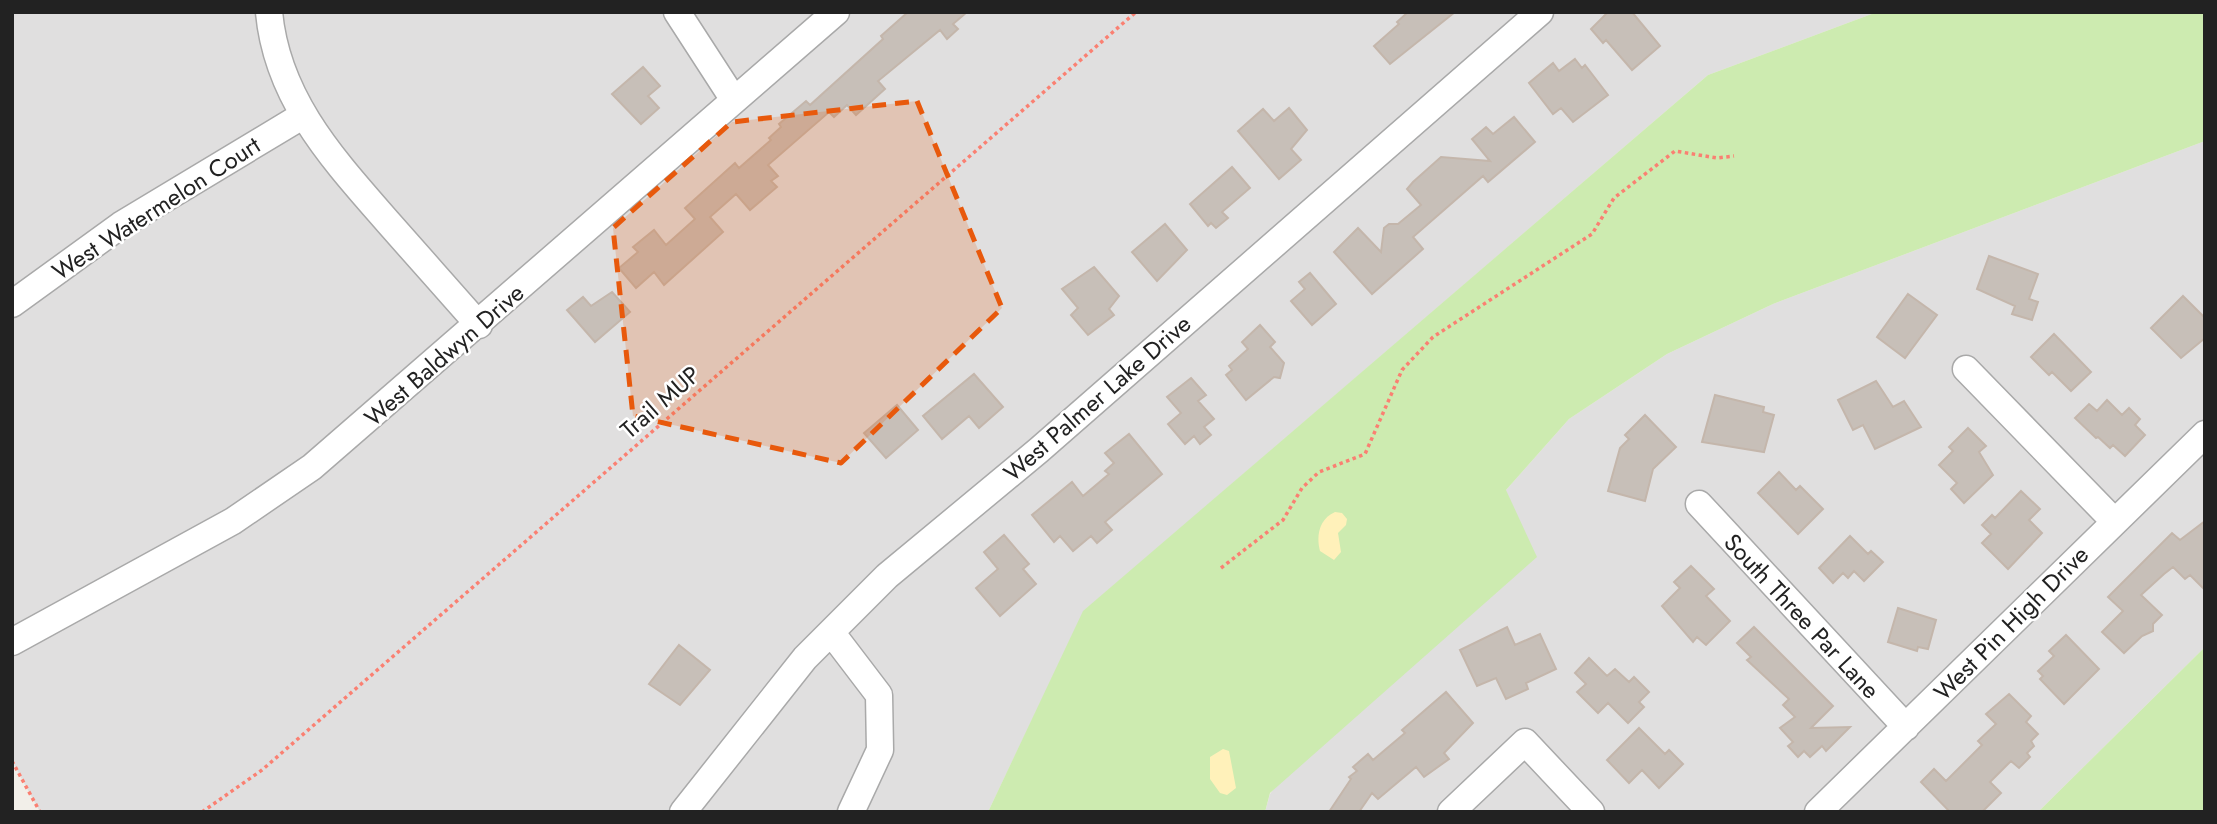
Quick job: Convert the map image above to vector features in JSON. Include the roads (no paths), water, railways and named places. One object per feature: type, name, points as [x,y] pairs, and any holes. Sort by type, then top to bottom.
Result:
[{"type":"street","points":[[269,12],[276,54],[302,116],[337,165],[479,325]]},
{"type":"street","points":[[677,12],[734,100]]},
{"type":"street","name":"West Baldwyn Drive","points":[[12,642],[262,502],[345,440],[836,12]]},
{"type":"street","name":"West Palmer Lake Drive","points":[[683,812],[769,701],[831,632],[887,576],[1039,450],[1540,12]]},
{"type":"street","name":"West Watermelon Court","points":[[12,304],[121,225],[302,116]]},
{"type":"street","points":[[1965,369],[2113,522]]},
{"type":"street","name":"West Pin High Drive","points":[[1818,812],[2205,435]]},
{"type":"street","name":"South Three Par Lane","points":[[1699,504],[1906,727]]},
{"type":"street","points":[[831,632],[879,695],[880,750],[851,812]]},
{"type":"street","points":[[1451,812],[1525,742],[1591,812]]}]
